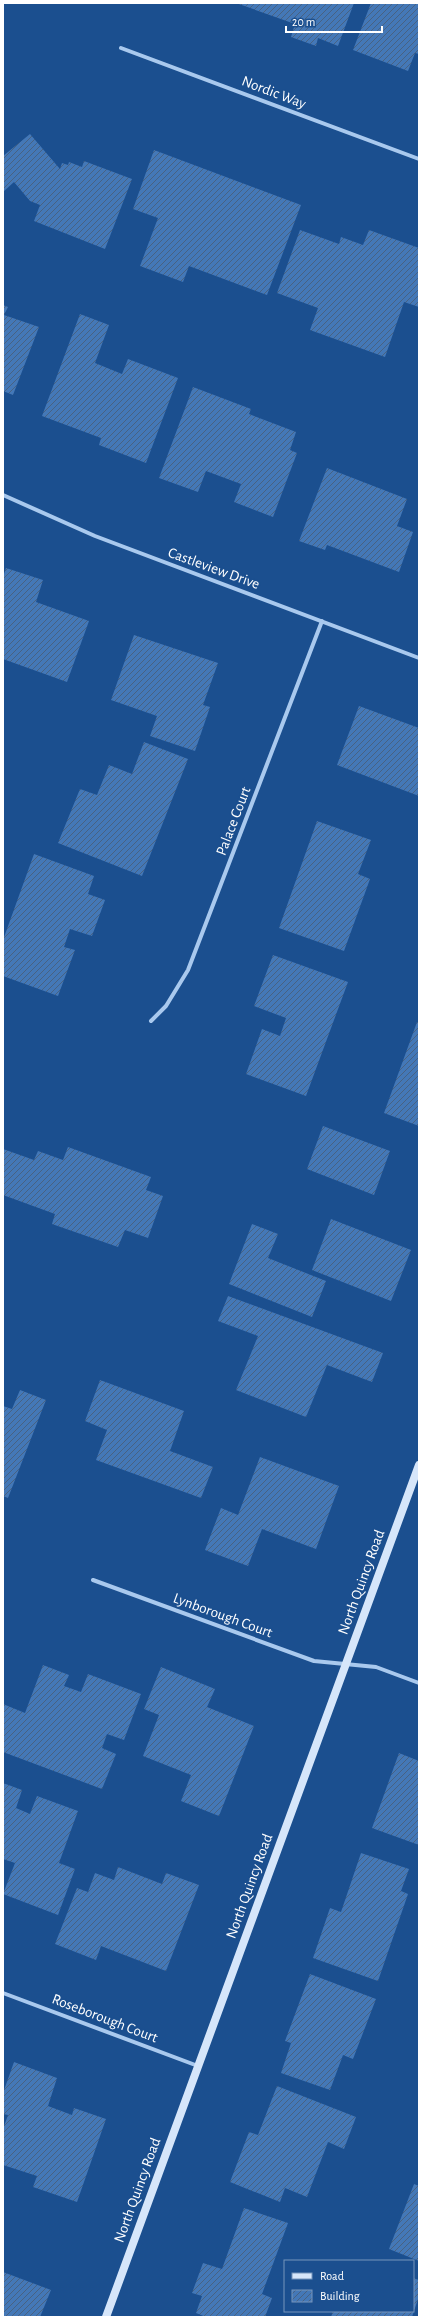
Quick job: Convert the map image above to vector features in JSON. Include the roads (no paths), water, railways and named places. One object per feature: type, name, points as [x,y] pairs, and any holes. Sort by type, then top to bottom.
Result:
[{"type":"street","name":"Nordic Way","points":[[122,48],[419,159]]},
{"type":"street","name":"Castleview Drive","points":[[3,495],[95,536],[419,658]]},
{"type":"street","name":"Palace Court","points":[[151,1021],[170,1000],[188,970],[322,621]]},
{"type":"street","name":"North Quincy Road","points":[[106,2317],[419,1465]]},
{"type":"street","name":"Lynborough Court","points":[[93,1580],[314,1661],[376,1667],[419,1683]]},
{"type":"street","name":"Roseborough Court","points":[[3,1993],[198,2066]]}]
